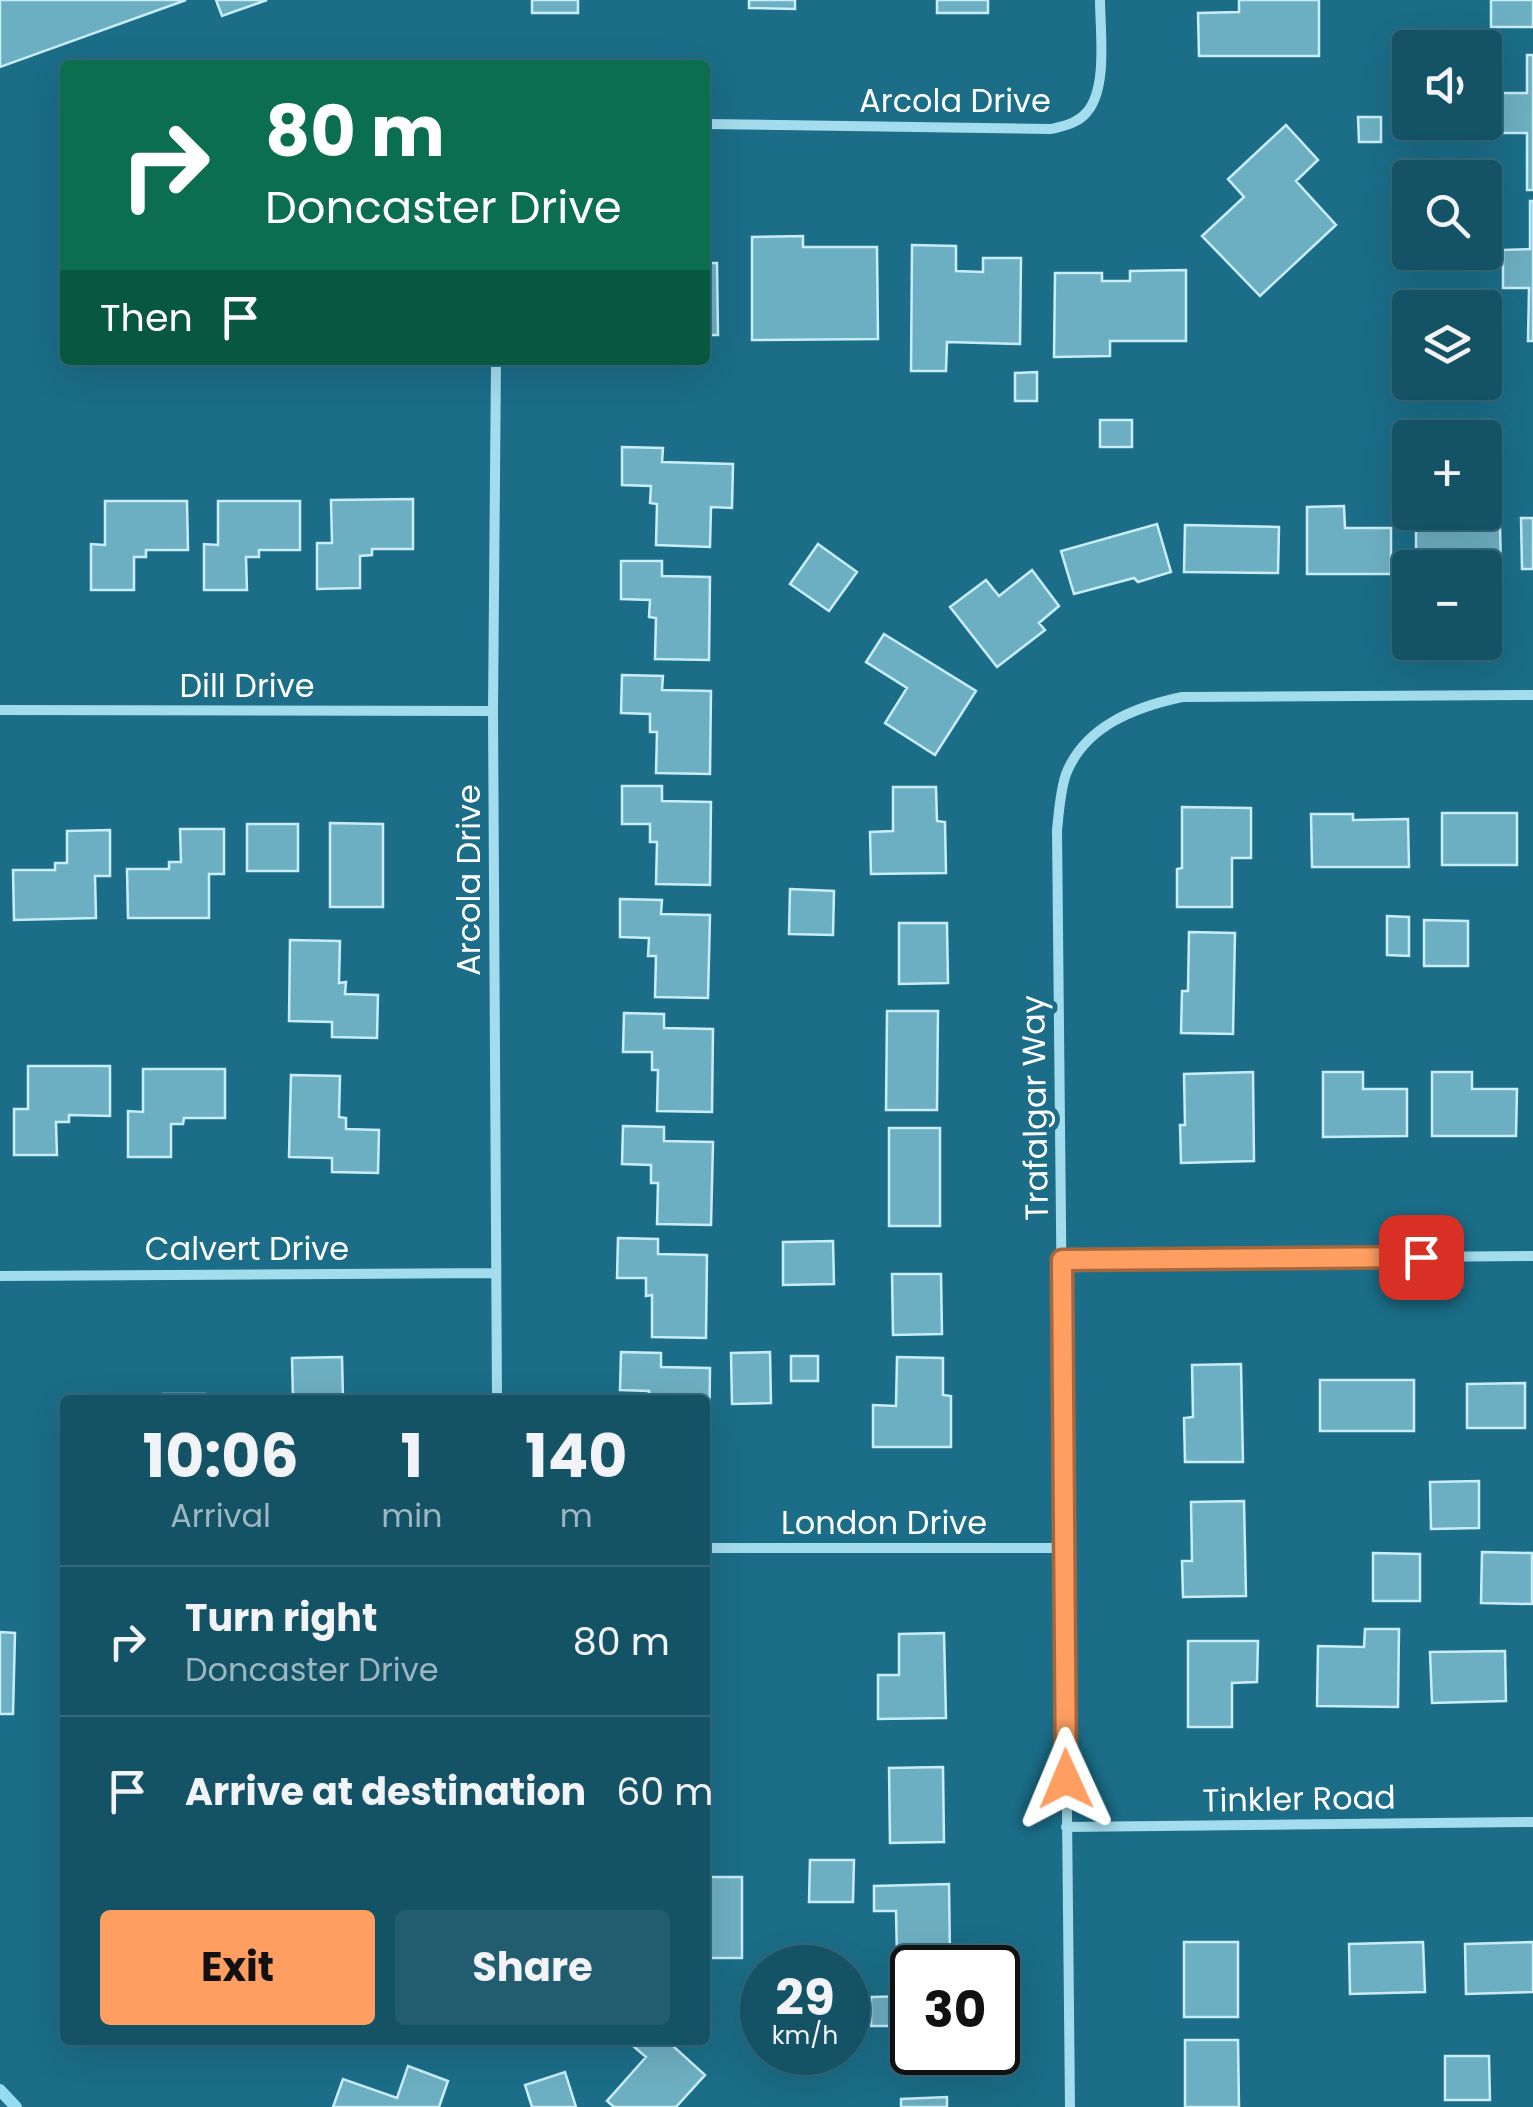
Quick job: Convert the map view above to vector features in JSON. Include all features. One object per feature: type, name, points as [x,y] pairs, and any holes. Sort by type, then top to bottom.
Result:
[{"type":"street","name":"Arcola Drive","points":[[710,124],[1051,129],[1070,125],[1087,112],[1096,95],[1100,74],[1100,0]]},
{"type":"street","name":"Arcola Drive","points":[[496,365],[497,1395]]},
{"type":"street","name":"Trafalgar Way","points":[[1070,2107],[1057,830],[1066,774],[1080,751],[1107,724],[1147,705],[1182,697],[1533,694]]},
{"type":"street","name":"Dill Drive","points":[[0,710],[494,711]]},
{"type":"street","points":[[1062,1260],[1533,1256]]},
{"type":"street","name":"Calvert Drive","points":[[0,1276],[495,1272]]},
{"type":"street","name":"London Drive","points":[[710,1548],[1064,1548]]},
{"type":"street","name":"Tinkler Road","points":[[1066,1827],[1533,1822]]},
{"type":"building","points":[[0,0],[186,0],[0,67]]},
{"type":"building","points":[[216,0],[267,0],[222,16]]},
{"type":"building","points":[[532,0],[578,0],[578,13],[532,13]]},
{"type":"building","points":[[749,0],[795,0],[795,9],[749,8]]},
{"type":"building","points":[[937,0],[988,0],[988,13],[937,13]]},
{"type":"building","points":[[1239,0],[1319,0],[1319,56],[1199,56],[1198,13],[1239,12]]},
{"type":"building","points":[[1491,0],[1533,0],[1533,27],[1491,27]]},
{"type":"building","points":[[1527,55],[1533,55],[1533,190],[1527,190],[1527,133],[1502,133],[1502,93],[1527,93]]},
{"type":"building","points":[[1358,117],[1381,117],[1381,142],[1359,142]]},
{"type":"building","points":[[1286,125],[1318,160],[1296,181],[1336,225],[1260,296],[1202,236],[1244,197],[1228,179]]},
{"type":"building","points":[[1530,201],[1533,341],[1528,341],[1529,288],[1503,288],[1503,250],[1530,249]]},
{"type":"building","points":[[803,236],[803,247],[877,247],[878,339],[752,340],[752,237]]},
{"type":"building","points":[[912,245],[956,246],[956,271],[983,272],[983,258],[1021,258],[1020,344],[947,342],[946,371],[911,371]]},
{"type":"building","points":[[710,263],[717,263],[718,335],[710,335]]},
{"type":"building","points":[[1186,270],[1186,341],[1110,341],[1110,356],[1054,357],[1055,273],[1102,273],[1102,281],[1130,281],[1130,271]]},
{"type":"building","points":[[1037,372],[1037,401],[1015,401],[1015,373]]},
{"type":"building","points":[[1100,420],[1132,420],[1132,447],[1100,447]]},
{"type":"building","points":[[622,447],[663,448],[662,462],[733,464],[732,508],[711,507],[710,547],[656,545],[657,504],[650,503],[651,486],[622,485]]},
{"type":"building","points":[[413,499],[413,549],[372,549],[372,555],[360,556],[360,588],[317,589],[317,543],[332,543],[331,500]]},
{"type":"building","points":[[105,501],[187,501],[188,550],[146,550],[146,557],[134,557],[134,590],[91,590],[91,544],[105,545]]},
{"type":"building","points":[[218,501],[300,501],[300,550],[259,550],[259,557],[246,557],[247,590],[204,590],[204,544],[218,545]]},
{"type":"building","points":[[1344,506],[1345,528],[1391,528],[1391,574],[1307,574],[1307,507]]},
{"type":"building","points":[[1521,518],[1533,518],[1533,569],[1522,569]]},
{"type":"building","points":[[1157,524],[1171,572],[1074,594],[1061,551]]},
{"type":"building","points":[[1185,525],[1279,527],[1278,573],[1184,572]]},
{"type":"building","points":[[1416,530],[1500,530],[1501,550],[1416,550]]},
{"type":"building","points":[[818,544],[857,572],[829,611],[790,584]]},
{"type":"building","points":[[621,561],[662,561],[662,576],[710,577],[709,660],[655,659],[656,618],[649,617],[650,600],[621,599]]},
{"type":"building","points":[[1032,570],[1059,606],[1039,623],[1045,630],[997,667],[950,607],[986,580],[999,596]]},
{"type":"building","points":[[884,634],[976,691],[935,755],[885,723],[907,688],[866,662]]},
{"type":"building","points":[[622,675],[663,676],[662,690],[711,691],[710,774],[656,773],[657,732],[650,732],[650,714],[621,713]]},
{"type":"building","points":[[622,786],[662,786],[662,801],[711,802],[710,885],[656,884],[657,842],[650,842],[650,824],[622,824]]},
{"type":"building","points":[[893,787],[936,787],[937,821],[945,822],[946,873],[871,874],[870,832],[893,831]]},
{"type":"building","points":[[1182,807],[1251,808],[1251,858],[1232,858],[1232,907],[1177,907],[1177,869],[1182,868]]},
{"type":"building","points":[[1442,813],[1517,813],[1517,865],[1442,865]]},
{"type":"building","points":[[1311,814],[1353,814],[1353,820],[1408,819],[1409,867],[1312,867]]},
{"type":"building","points":[[330,823],[383,824],[383,907],[330,907]]},
{"type":"building","points":[[247,824],[298,824],[298,871],[247,871]]},
{"type":"building","points":[[180,829],[224,829],[224,874],[209,874],[209,918],[128,918],[127,869],[169,869],[169,862],[181,862]]},
{"type":"building","points":[[110,830],[110,876],[95,876],[96,918],[14,920],[13,870],[55,870],[55,863],[67,863],[67,831]]},
{"type":"building","points":[[790,889],[834,891],[833,935],[789,934]]},
{"type":"building","points":[[620,899],[662,900],[661,914],[710,915],[708,998],[655,997],[656,956],[648,956],[649,938],[620,937]]},
{"type":"building","points":[[1387,916],[1409,917],[1409,956],[1387,955]]},
{"type":"building","points":[[1424,920],[1468,921],[1468,966],[1424,966]]},
{"type":"building","points":[[899,923],[947,923],[948,983],[899,984]]},
{"type":"building","points":[[1189,932],[1235,933],[1233,1034],[1181,1033],[1182,991],[1188,991]]},
{"type":"building","points":[[290,940],[340,941],[339,983],[346,982],[345,994],[378,995],[377,1038],[332,1037],[332,1022],[289,1021]]},
{"type":"building","points":[[887,1011],[938,1011],[937,1110],[886,1110]]},
{"type":"building","points":[[624,1013],[664,1014],[664,1028],[713,1029],[712,1112],[657,1111],[658,1070],[652,1070],[652,1052],[623,1052]]},
{"type":"building","points":[[28,1066],[110,1066],[110,1116],[69,1115],[69,1122],[56,1122],[57,1155],[14,1155],[14,1109],[28,1109]]},
{"type":"building","points":[[143,1069],[225,1069],[225,1118],[184,1118],[183,1124],[171,1124],[171,1157],[128,1157],[128,1111],[143,1112]]},
{"type":"building","points":[[1253,1072],[1254,1161],[1181,1163],[1184,1074]]},
{"type":"building","points":[[1323,1072],[1363,1072],[1363,1089],[1407,1089],[1407,1136],[1323,1137]]},
{"type":"building","points":[[1432,1072],[1472,1072],[1472,1089],[1517,1089],[1516,1136],[1432,1136]]},
{"type":"building","points":[[291,1075],[340,1076],[339,1117],[346,1118],[346,1129],[379,1130],[378,1173],[332,1172],[332,1158],[289,1157]]},
{"type":"building","points":[[623,1126],[664,1127],[664,1141],[713,1142],[711,1225],[657,1224],[658,1183],[651,1183],[651,1165],[622,1164]]},
{"type":"building","points":[[889,1128],[940,1128],[940,1226],[889,1226]]},
{"type":"building","points":[[618,1238],[658,1239],[658,1254],[707,1255],[706,1338],[652,1337],[652,1295],[646,1296],[646,1278],[617,1278]]},
{"type":"building","points":[[833,1241],[834,1284],[783,1285],[783,1242]]},
{"type":"building","points":[[892,1274],[941,1274],[942,1334],[893,1335]]},
{"type":"building","points":[[621,1352],[661,1353],[661,1367],[710,1368],[710,1395],[649,1395],[649,1391],[620,1390]]},
{"type":"building","points":[[770,1352],[771,1403],[732,1404],[731,1353]]},
{"type":"building","points":[[791,1356],[818,1356],[818,1381],[791,1381]]},
{"type":"building","points":[[342,1357],[343,1395],[293,1395],[292,1358]]},
{"type":"building","points":[[897,1357],[943,1358],[943,1395],[951,1396],[951,1447],[873,1447],[873,1405],[896,1406]]},
{"type":"building","points":[[1241,1364],[1243,1462],[1185,1462],[1184,1418],[1193,1417],[1192,1365]]},
{"type":"building","points":[[1320,1380],[1414,1380],[1414,1431],[1320,1431]]},
{"type":"building","points":[[1525,1383],[1525,1428],[1467,1428],[1467,1384]]},
{"type":"building","points":[[1479,1481],[1479,1528],[1431,1529],[1430,1482]]},
{"type":"building","points":[[1244,1501],[1246,1596],[1183,1597],[1182,1561],[1192,1561],[1191,1502]]},
{"type":"building","points":[[1482,1552],[1532,1553],[1532,1604],[1481,1603]]},
{"type":"building","points":[[1373,1553],[1420,1554],[1420,1601],[1373,1601]]},
{"type":"building","points":[[1365,1629],[1399,1629],[1398,1707],[1317,1706],[1318,1646],[1364,1647]]},
{"type":"building","points":[[0,1632],[15,1633],[13,1714],[0,1714]]},
{"type":"building","points":[[944,1633],[946,1718],[878,1719],[878,1675],[899,1675],[899,1634]]},
{"type":"building","points":[[1188,1641],[1258,1641],[1257,1682],[1232,1683],[1232,1727],[1188,1727]]},
{"type":"building","points":[[1505,1651],[1506,1701],[1432,1703],[1430,1652]]},
{"type":"building","points":[[943,1767],[944,1842],[890,1843],[889,1768]]},
{"type":"building","points":[[810,1860],[854,1860],[853,1902],[809,1902]]},
{"type":"building","points":[[710,1877],[742,1877],[740,1958],[710,1958]]},
{"type":"building","points":[[949,1884],[950,1945],[897,1945],[896,1911],[874,1911],[874,1886]]},
{"type":"building","points":[[1184,1942],[1238,1942],[1238,2017],[1184,2017]]},
{"type":"building","points":[[1423,1942],[1425,1992],[1350,1994],[1349,1944]]},
{"type":"building","points":[[1533,1942],[1533,1992],[1466,1994],[1465,1944]]},
{"type":"building","points":[[871,1997],[890,1997],[890,2026],[871,2026]]},
{"type":"building","points":[[1185,2040],[1238,2040],[1239,2107],[1185,2107]]},
{"type":"building","points":[[632,2045],[676,2045],[705,2075],[676,2107],[614,2107],[607,2101],[646,2057]]},
{"type":"building","points":[[1445,2056],[1489,2056],[1490,2100],[1445,2100]]},
{"type":"building","points":[[408,2066],[448,2081],[439,2107],[333,2107],[343,2079],[397,2098]]},
{"type":"building","points":[[565,2072],[576,2107],[532,2107],[525,2085]]},
{"type":"building","points":[[947,2097],[947,2107],[901,2107],[901,2099]]},
{"type":"waterway","points":[[0,2090],[16,2107]]},
{"type":"route","points":[[1066,1779],[1062,1260],[1421,1257]]}]
